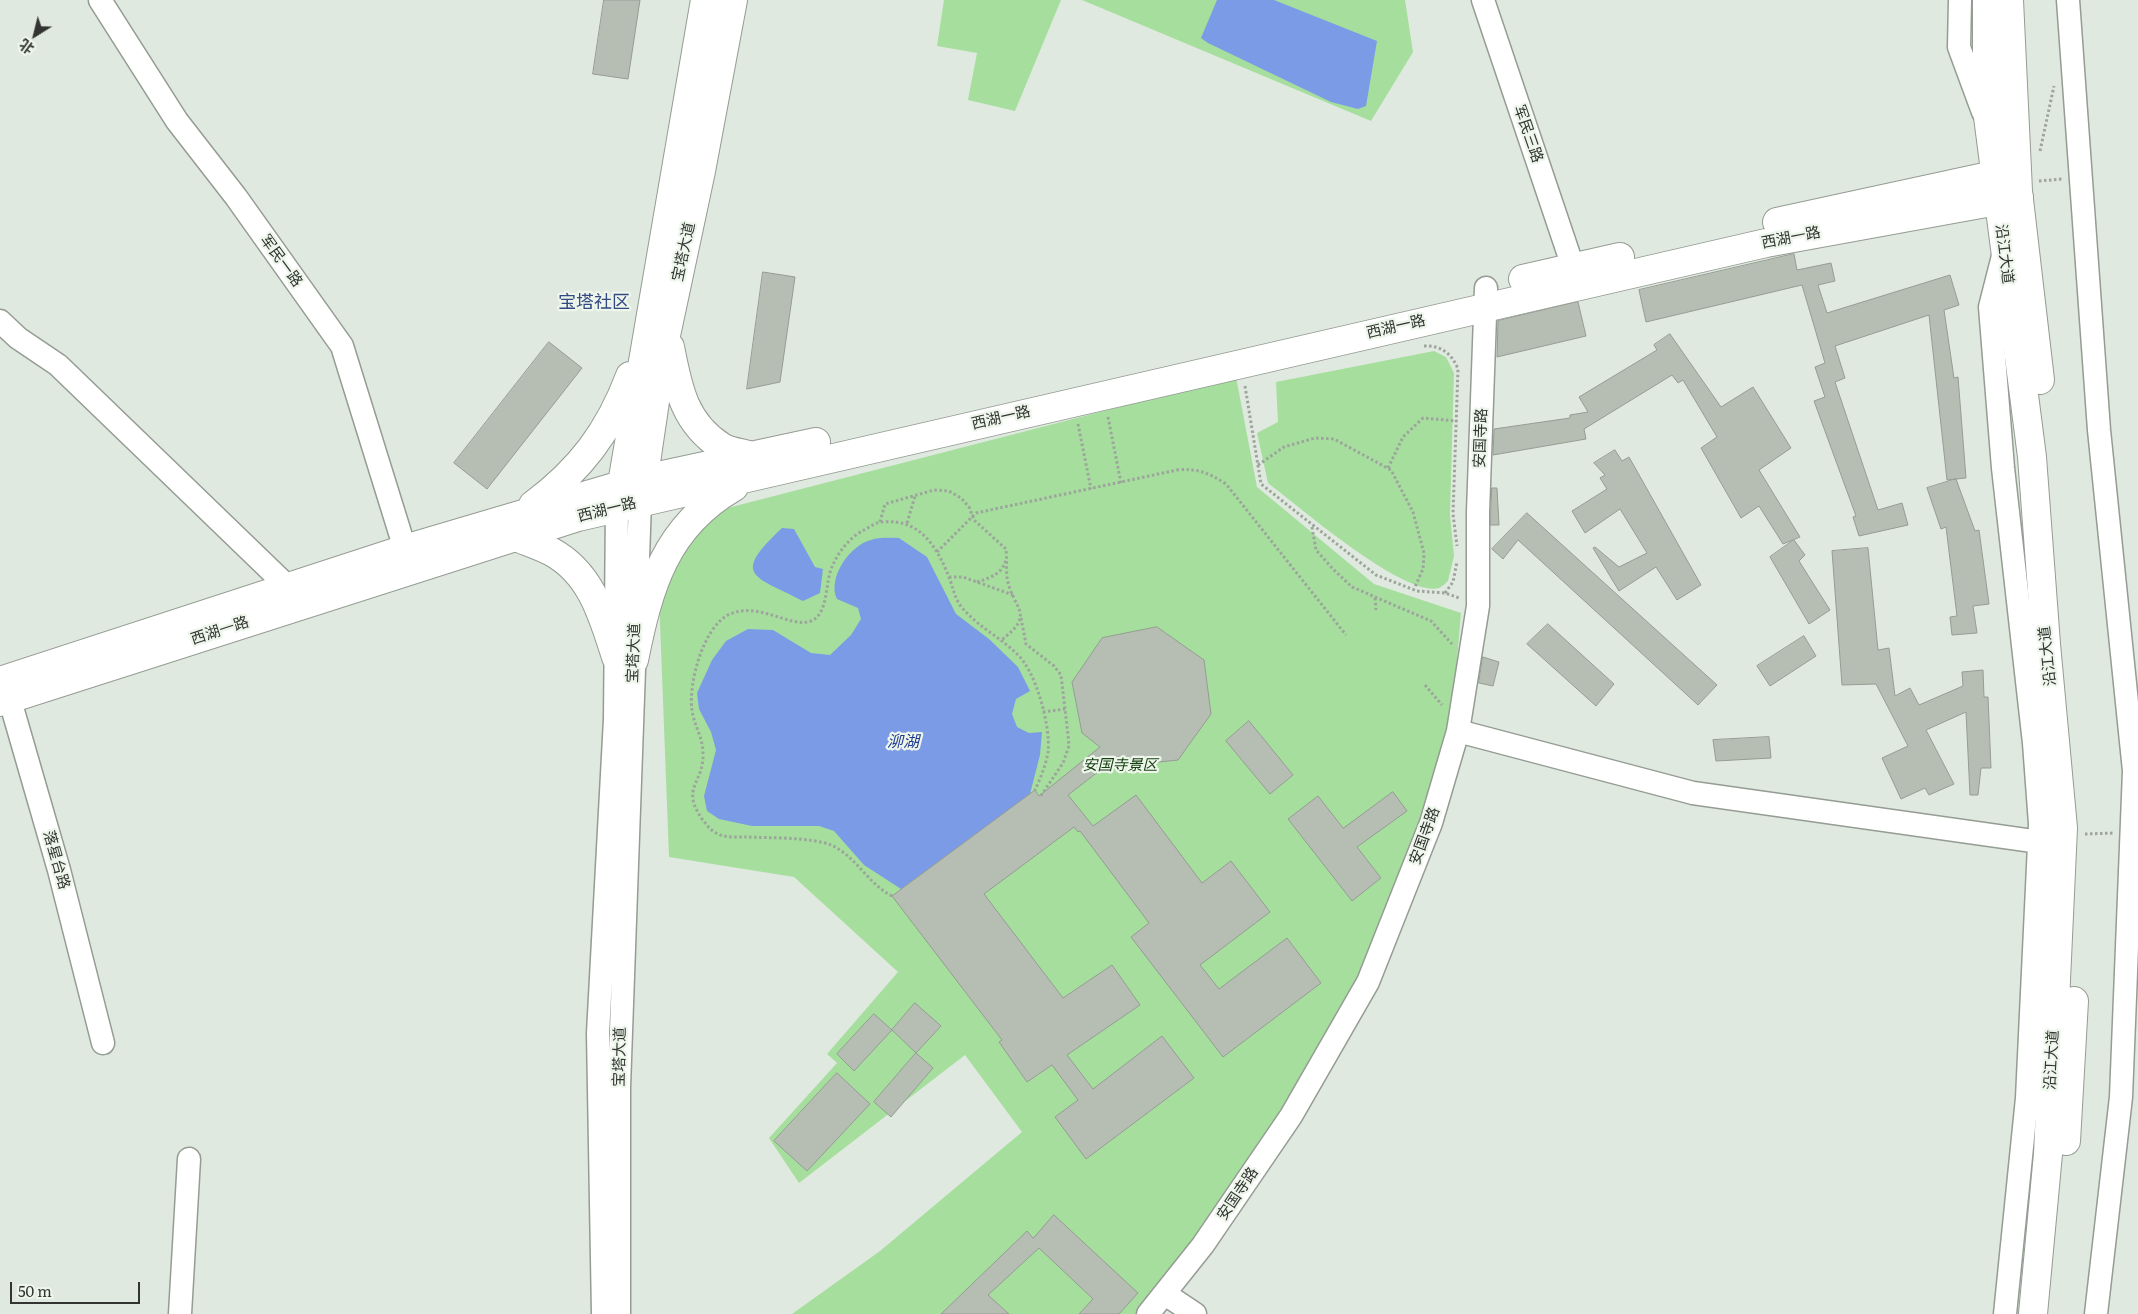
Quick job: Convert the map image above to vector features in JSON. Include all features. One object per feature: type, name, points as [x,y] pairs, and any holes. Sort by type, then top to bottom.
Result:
[{"type":"main road","name":"宝塔大道","points":[[631,494],[658,330],[705,0]]},
{"type":"main road","name":"宝塔大道","points":[[658,330],[701,171],[733,0]]},
{"type":"main road","name":"沿江大道","points":[[1987,0],[1989,127],[2009,185],[2047,445],[2060,615],[2072,712],[2060,840],[2048,1154],[2033,1314]]},
{"type":"main road","name":"沿江大道","points":[[2008,0],[2009,185],[2004,252],[2032,457],[2046,644],[2058,754],[2060,840],[2080,862],[2070,1099],[2051,1314]]},
{"type":"main road","name":"西湖一路","points":[[752,466],[1073,401],[1241,363],[1485,297],[1574,267],[2009,185]]},
{"type":"main road","name":"西湖一路","points":[[3,690],[518,526],[631,494],[752,466],[1093,380],[1485,297],[1766,243],[2009,185]]},
{"type":"main road","points":[[625,658],[660,566],[685,527],[712,500],[752,466],[698,428],[679,394],[658,330]]},
{"type":"main road","points":[[625,658],[600,608],[580,574],[518,526],[561,484],[599,440],[658,330]]},
{"type":"main road","name":"西湖一路","points":[[3,690],[288,587],[405,549],[518,526]]},
{"type":"street","name":"军民一路","points":[[100,0],[177,121],[236,197],[342,346],[405,549]]},
{"type":"street","name":"军民三路","points":[[1483,0],[1574,267]]},
{"type":"street","points":[[1960,0],[1960,47],[1989,127]]},
{"type":"street","points":[[2068,0],[2100,440],[2134,771],[2121,1097],[2096,1314]]},
{"type":"street","name":"安国寺路","points":[[1148,1314],[1203,1245],[1292,1116],[1368,982],[1431,823],[1458,731],[1478,606],[1478,512],[1485,297]]},
{"type":"street","points":[[0,321],[18,338],[58,365],[288,587]]},
{"type":"street","name":"宝塔大道","points":[[619,1314],[619,1087],[625,658],[631,494]]},
{"type":"street","name":"宝塔大道","points":[[603,1314],[598,1033],[615,719],[625,658]]},
{"type":"street","name":"落星台路","points":[[3,690],[60,870],[103,1043]]},
{"type":"street","points":[[1458,731],[1693,793],[2060,840],[2027,1098],[2004,1314]]},
{"type":"street","points":[[180,1314],[189,1159]]},
{"type":"street","points":[[1165,1294],[1195,1314]]},
{"type":"path","points":[[2009,185],[2030,168],[2038,158],[2055,81]]},
{"type":"path","points":[[2009,185],[2081,178]]},
{"type":"path","points":[[1420,346],[1433,346],[1445,350],[1454,358],[1458,369],[1453,514],[1458,555],[1453,582],[1445,593]]},
{"type":"path","points":[[1241,363],[1261,484],[1312,527],[1376,575],[1414,589],[1445,593],[1478,606]]},
{"type":"path","points":[[1103,394],[1121,483]]},
{"type":"path","points":[[1073,401],[1091,489]]},
{"type":"path","points":[[1388,468],[1403,437],[1422,418],[1457,421]]},
{"type":"path","points":[[1258,465],[1284,446],[1315,438],[1334,440],[1388,468],[1402,488],[1413,512],[1424,553],[1423,569],[1414,589]]},
{"type":"path","points":[[937,552],[972,516],[1193,468],[1210,474],[1226,484],[1346,635]]},
{"type":"path","points":[[880,522],[881,511],[885,504],[895,499],[934,490],[949,491],[961,498],[983,529],[1006,549],[1007,577],[1019,604],[1026,644],[1062,674],[1069,746],[1063,763],[1040,797]]},
{"type":"path","points":[[907,523],[914,496]]},
{"type":"path","points":[[892,896],[876,886],[844,854],[830,845],[780,839],[728,837],[717,834],[708,827],[699,814],[692,802],[691,794],[703,764],[703,751],[691,709],[694,678],[699,659],[715,626],[725,616],[738,611],[761,611],[801,622],[811,621],[820,614],[831,568],[842,549],[857,534],[880,522],[907,523],[924,534],[937,552],[949,577],[955,598],[968,616],[1018,654],[1032,674],[1042,712],[1048,751],[1035,790]]},
{"type":"path","points":[[1312,527],[1316,550],[1333,569],[1352,586],[1375,598],[1431,621],[1451,642],[1468,667]]},
{"type":"path","points":[[976,582],[991,578],[1001,570],[1007,556]]},
{"type":"path","points":[[949,577],[963,577],[1014,595]]},
{"type":"path","points":[[1375,598],[1376,610]]},
{"type":"path","points":[[1000,642],[1013,632],[1019,624],[1021,615]]},
{"type":"path","points":[[1042,712],[1065,709]]},
{"type":"path","points":[[2060,840],[2132,833]]},
{"type":"green space","points":[[944,0],[1061,0],[1015,111],[968,100],[977,53],[937,46]]},
{"type":"green space","points":[[1082,0],[1405,0],[1413,52],[1371,121]]},
{"type":"green space","points":[[1434,351],[1446,357],[1454,373],[1450,515],[1454,556],[1448,581],[1439,588],[1423,587],[1402,579],[1378,565],[1326,529],[1268,483],[1257,433],[1278,422],[1276,382]]},
{"type":"green space","name":"安国寺景区","points":[[1236,377],[1257,487],[1374,584],[1461,613],[1451,728],[1424,824],[1359,981],[1283,1113],[1199,1239],[1139,1314],[792,1314],[880,1251],[1022,1132],[965,1055],[799,1183],[769,1138],[837,1063],[827,1054],[898,972],[794,877],[669,857],[659,597],[681,546],[712,512]]},
{"type":"water","points":[[1217,0],[1274,0],[1377,41],[1366,106],[1358,109],[1331,102],[1208,43],[1201,38]]},
{"type":"water","points":[[782,528],[794,529],[815,567],[823,569],[820,593],[803,601],[771,585],[755,573],[753,565],[757,556]]},
{"type":"water","name":"泖湖","points":[[877,538],[899,538],[927,557],[956,614],[989,639],[1018,667],[1030,691],[1016,699],[1012,714],[1017,727],[1029,733],[1042,732],[1040,755],[1030,794],[901,889],[864,865],[834,831],[819,826],[752,826],[719,819],[707,811],[704,796],[716,750],[711,732],[699,709],[697,693],[712,660],[726,641],[748,629],[773,630],[811,653],[830,655],[851,635],[861,619],[858,608],[837,599],[835,582],[842,564],[855,548],[863,543]]},
{"type":"building","points":[[604,0],[640,0],[628,79],[593,74]]},
{"type":"building","points":[[1794,254],[1797,270],[1831,263],[1835,281],[1818,285],[1827,313],[1950,275],[1959,305],[1944,310],[1954,378],[1958,377],[1966,478],[1947,480],[1929,315],[1835,346],[1845,378],[1835,382],[1878,510],[1902,503],[1908,525],[1859,536],[1853,517],[1856,516],[1814,401],[1825,397],[1815,367],[1825,363],[1802,285],[1646,322],[1639,290]]},
{"type":"building","points":[[763,272],[795,277],[780,382],[747,389]]},
{"type":"building","points":[[1578,302],[1586,336],[1497,357],[1498,321]]},
{"type":"building","points":[[1670,334],[1721,407],[1753,387],[1791,448],[1759,470],[1800,537],[1783,544],[1759,506],[1741,518],[1701,448],[1717,437],[1683,380],[1678,383],[1672,375],[1584,429],[1586,439],[1493,455],[1494,429],[1570,418],[1570,415],[1588,412],[1579,397],[1657,350],[1654,345]]},
{"type":"building","points":[[549,342],[582,368],[487,489],[454,463]]},
{"type":"building","points":[[1615,450],[1622,461],[1629,457],[1701,585],[1677,600],[1656,567],[1619,591],[1593,548],[1595,547],[1619,567],[1647,553],[1620,509],[1585,533],[1572,511],[1607,489],[1600,478],[1605,475],[1594,463]]},
{"type":"building","points":[[1956,479],[1975,531],[1979,530],[1989,604],[1973,606],[1977,633],[1952,635],[1950,617],[1957,616],[1946,527],[1941,529],[1927,488]]},
{"type":"building","points":[[1492,488],[1497,488],[1499,525],[1491,525]]},
{"type":"building","points":[[1527,513],[1717,685],[1698,705],[1518,540],[1503,559],[1492,549]]},
{"type":"building","points":[[1794,540],[1805,555],[1799,561],[1830,610],[1809,624],[1770,557]]},
{"type":"building","points":[[1868,548],[1878,650],[1889,648],[1895,696],[1910,688],[1919,705],[1963,686],[1962,672],[1983,670],[1984,697],[1988,697],[1991,768],[1981,768],[1978,795],[1970,795],[1966,712],[1926,730],[1954,784],[1929,795],[1925,788],[1901,799],[1882,758],[1908,746],[1876,684],[1842,685],[1832,551]]},
{"type":"building","points":[[1548,624],[1614,684],[1596,706],[1527,644]]},
{"type":"building","points":[[1157,627],[1204,660],[1211,714],[1178,760],[1103,768],[1068,795],[1093,826],[1136,795],[1202,883],[1231,861],[1270,912],[1200,965],[1219,989],[1287,938],[1321,983],[1223,1057],[1131,937],[1149,923],[1080,831],[1078,832],[1074,827],[984,894],[1063,998],[1112,965],[1140,1005],[1067,1055],[1093,1089],[1162,1036],[1194,1078],[1086,1159],[1055,1117],[1078,1100],[1052,1065],[1027,1082],[999,1042],[1002,1040],[892,896],[1035,790],[1039,796],[1100,747],[1082,733],[1072,682],[1102,638]]},
{"type":"building","points":[[1804,636],[1816,656],[1770,686],[1757,666]]},
{"type":"building","points":[[1483,657],[1499,662],[1493,686],[1479,683]]},
{"type":"building","points":[[1249,721],[1293,775],[1270,794],[1226,741]]},
{"type":"building","points":[[1769,737],[1771,758],[1716,761],[1713,740]]},
{"type":"building","points":[[1393,792],[1407,811],[1357,847],[1381,878],[1352,901],[1288,819],[1318,796],[1343,828]]},
{"type":"building","points":[[915,1003],[941,1026],[916,1053],[892,1030]]},
{"type":"building","points":[[874,1014],[892,1030],[854,1071],[837,1054]]},
{"type":"building","points":[[916,1053],[933,1068],[891,1117],[874,1102]]},
{"type":"building","points":[[837,1073],[870,1104],[807,1171],[774,1141]]},
{"type":"building","points":[[1054,1215],[1138,1293],[1119,1314],[1079,1314],[1093,1299],[1039,1248],[988,1295],[1009,1314],[941,1314],[1027,1231],[1033,1238]]},
{"type":"district","name":"宝塔社区","points":[[594,303]]}]
